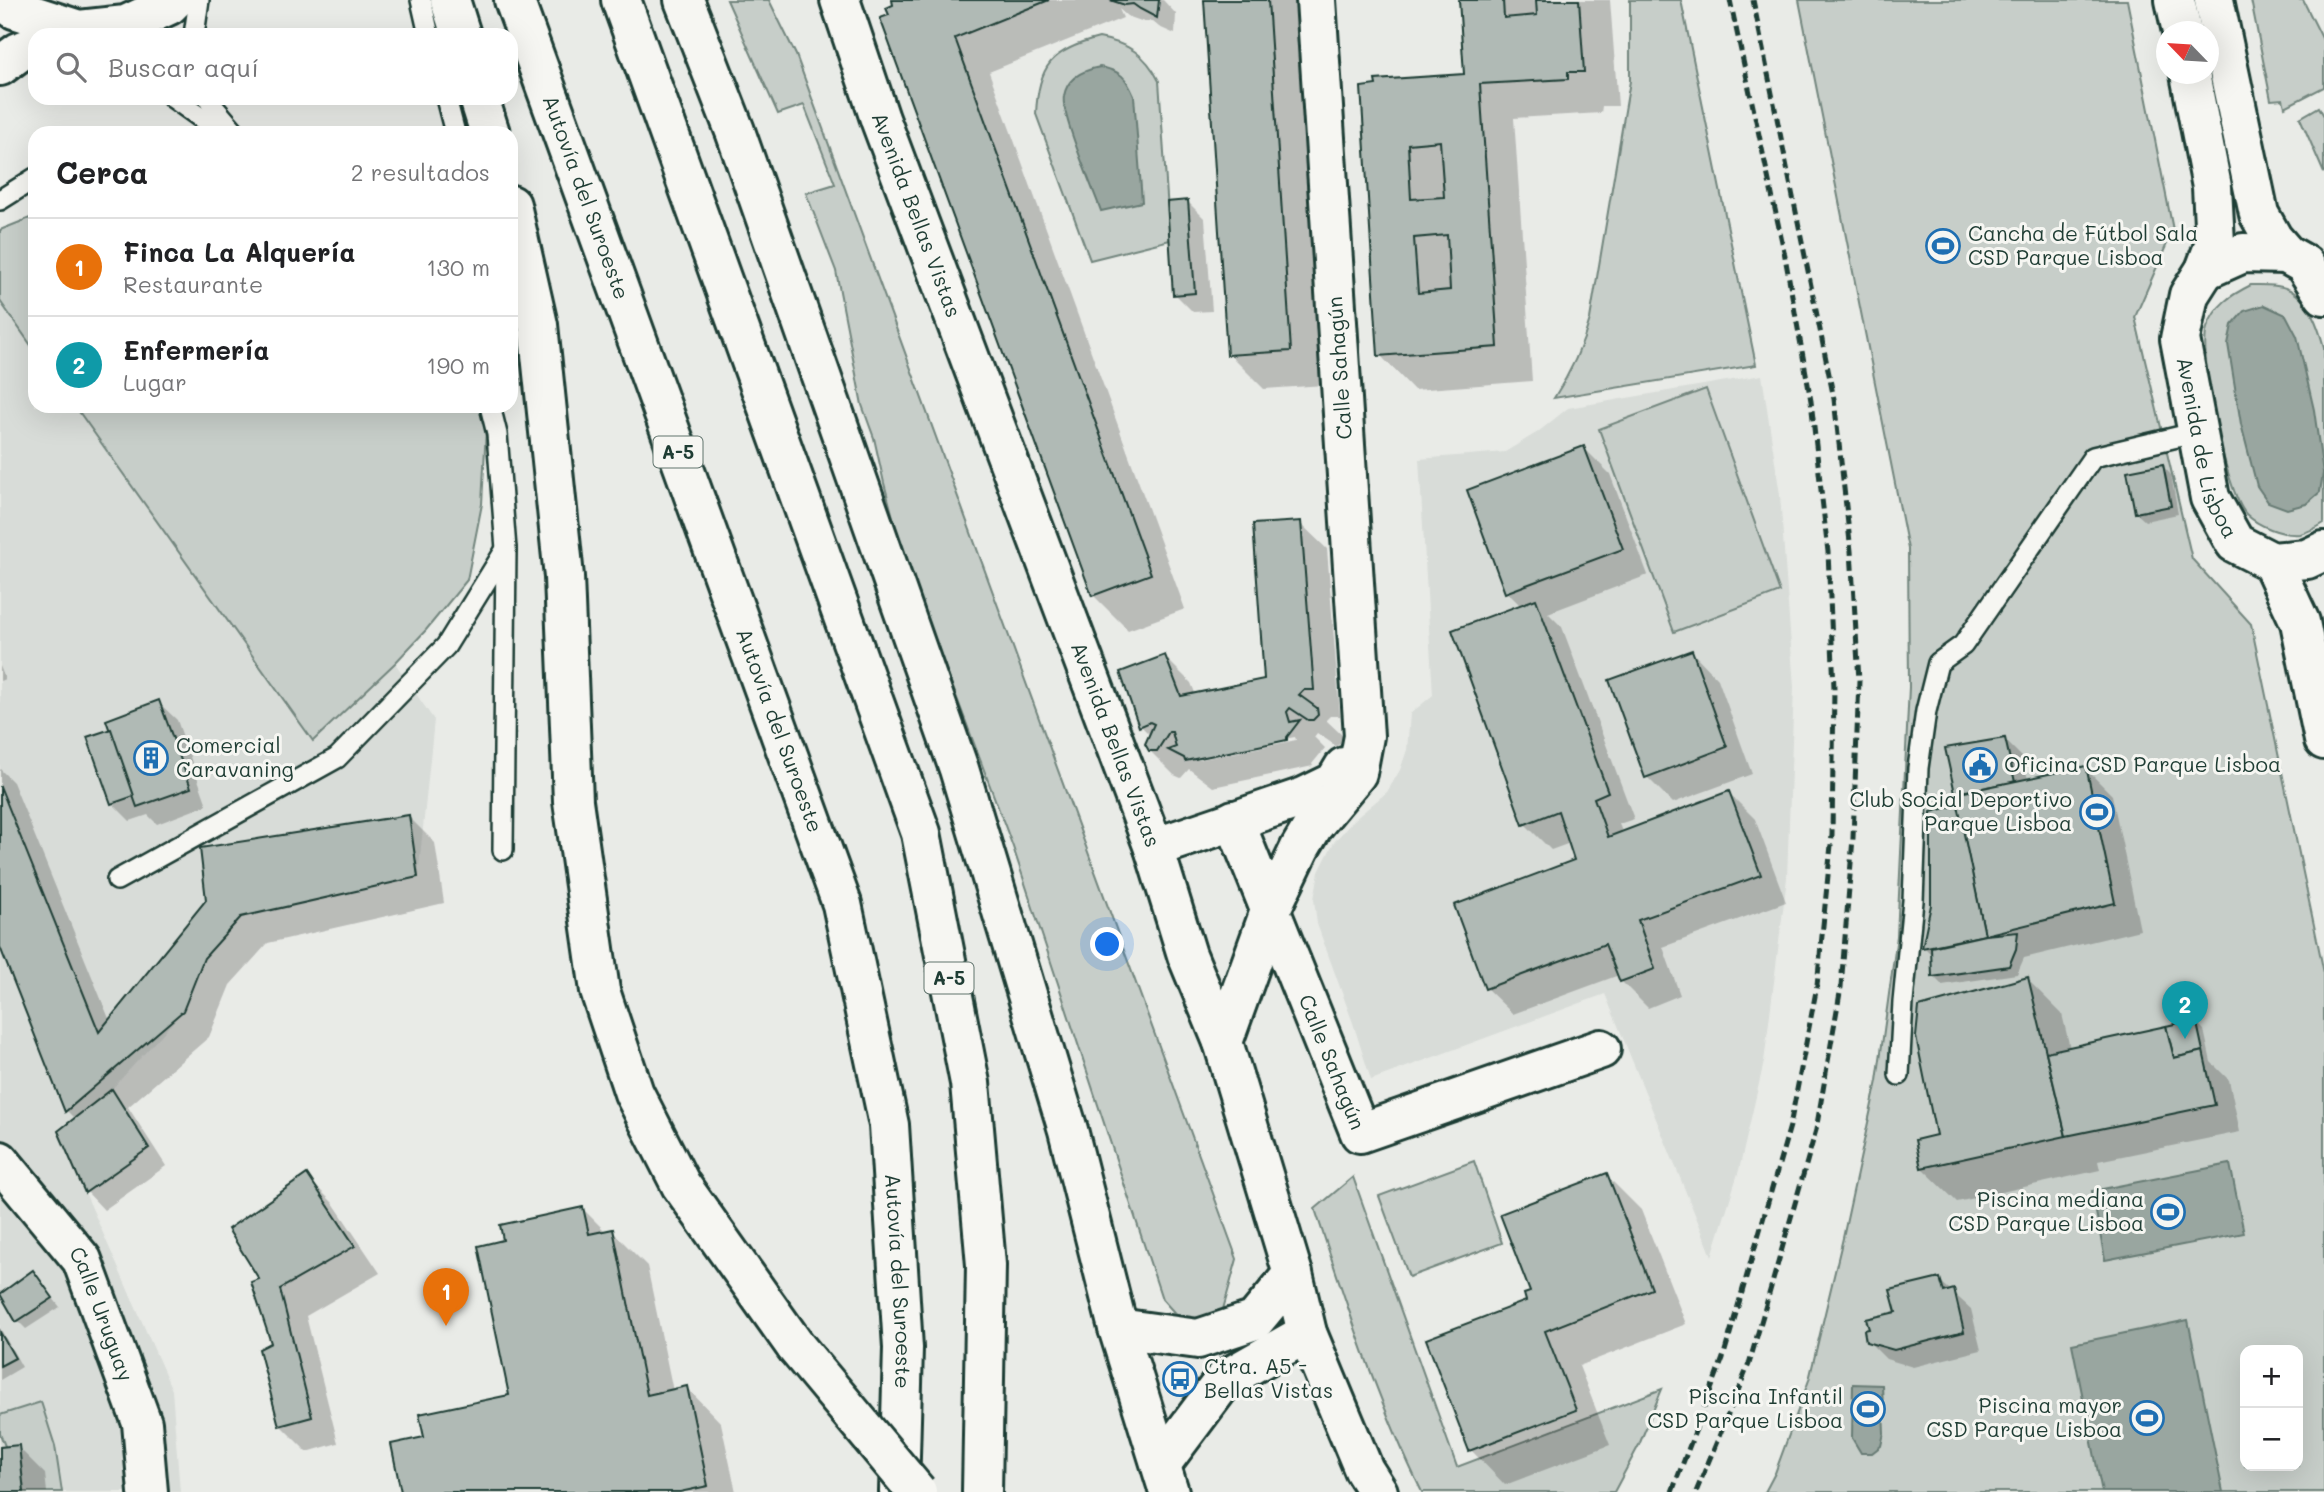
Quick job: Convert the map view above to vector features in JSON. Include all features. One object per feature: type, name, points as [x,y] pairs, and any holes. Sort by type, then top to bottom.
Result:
[{"type":"main road","points":[[4,0],[14,9],[64,28]]},
{"type":"main road","points":[[108,28],[126,25],[169,5],[174,0]]},
{"type":"main road","points":[[450,0],[459,28]]},
{"type":"main road","name":"Autovía del Suroeste","points":[[514,0],[842,904],[889,1125],[903,1348],[900,1492]]},
{"type":"main road","name":"A-5","points":[[621,0],[921,833],[970,1083],[986,1265],[982,1492]]},
{"type":"main road","points":[[684,0],[735,131],[959,769],[1068,1130],[1118,1328],[1165,1478]]},
{"type":"main road","name":"Avenida Bellas Vistas","points":[[839,0],[880,119],[1154,848],[1187,955],[1223,1042],[1293,1273],[1307,1333],[1364,1469],[1378,1492]]},
{"type":"main road","name":"Calle Sahagún","points":[[1223,1042],[1270,911],[1313,827],[1357,773],[1364,736],[1316,0]]},
{"type":"main road","points":[[2175,0],[2180,21]]},
{"type":"main road","points":[[2214,0],[2259,215],[2273,239],[2286,254],[2304,264],[2324,295]]},
{"type":"main road","points":[[0,65],[28,49]]},
{"type":"main road","name":"Avenida de Lisboa","points":[[2192,84],[2212,187],[2215,243],[2205,270],[2189,295],[2180,339],[2210,498],[2235,543],[2272,562]]},
{"type":"main road","points":[[481,105],[488,126]]},
{"type":"main road","points":[[518,236],[538,325],[564,577],[573,802],[600,991],[634,1093],[681,1185],[796,1347],[917,1492]]},
{"type":"main road","points":[[2205,270],[2243,253],[2286,254]]},
{"type":"main road","points":[[2324,551],[2307,559],[2272,562],[2300,622],[2324,740]]},
{"type":"main road","points":[[1154,848],[1304,797],[1335,782],[1364,736]]},
{"type":"main road","points":[[1234,820],[1270,911]]},
{"type":"main road","name":"Calle Sahagún","points":[[1270,911],[1360,1133],[1601,1049]]},
{"type":"main road","name":"Calle Uruguay","points":[[0,1161],[82,1260],[142,1423],[148,1492]]},
{"type":"main road","points":[[1118,1328],[1198,1339],[1255,1320],[1293,1273]]},
{"type":"main road","points":[[1165,1478],[1224,1380],[1307,1333]]},
{"type":"lane","points":[[195,28],[199,0]]},
{"type":"lane","points":[[421,0],[427,28]]},
{"type":"lane","points":[[183,105],[212,126]]},
{"type":"lane","points":[[212,105],[230,126]]},
{"type":"lane","points":[[448,105],[453,126]]},
{"type":"lane","points":[[0,200],[28,182]]},
{"type":"lane","points":[[518,281],[538,325]]},
{"type":"lane","points":[[491,413],[497,434],[506,548],[503,850]]},
{"type":"lane","points":[[1899,1075],[1913,901],[1919,768],[1926,711],[1938,663],[1963,645],[2093,457],[2198,432]]},
{"type":"lane","points":[[117,880],[337,758],[446,646],[506,548]]},
{"type":"shaded area","points":[[727,0],[769,0],[796,55],[1237,1259],[1222,1313],[1206,1324],[1180,1319],[1162,1299],[1013,847],[903,555],[874,438],[862,405],[836,271],[806,193],[835,184],[804,105],[778,114]]},
{"type":"shaded area","points":[[1630,0],[1681,0],[1756,365],[1554,398],[1575,360],[1590,319],[1630,81]]},
{"type":"shaded area","name":"Club Social Deportivo Parque Lisboa","points":[[1799,0],[2127,0],[2173,230],[2135,317],[2192,559],[2251,624],[2324,973],[2324,1492],[1765,1492],[1775,1473],[1809,1380],[1877,1081],[1897,936],[1909,687],[1908,549]]},
{"type":"shaded area","points":[[2251,0],[2303,0],[2324,42],[2324,87],[2285,107],[2283,99],[2271,100]]},
{"type":"shaded area","points":[[1099,38],[1135,51],[1159,81],[1170,240],[1090,260],[1036,114],[1040,83],[1051,62],[1070,48]]},
{"type":"shaded area","points":[[1100,67],[1122,76],[1134,96],[1142,202],[1101,211],[1072,135],[1064,105],[1064,96],[1072,80],[1088,70]]},
{"type":"shaded area","points":[[2319,107],[2324,116],[2324,173],[2300,118]]},
{"type":"shaded area","points":[[28,219],[28,341],[0,301],[0,230]]},
{"type":"shaded area","points":[[2251,285],[2281,287],[2297,295],[2312,315],[2324,347],[2324,523],[2300,534],[2271,529],[2246,514],[2230,480],[2210,393],[2205,343],[2210,320],[2224,302]]},
{"type":"shaded area","points":[[0,301],[28,341],[28,413],[80,413],[313,740],[395,663],[434,720],[418,877],[241,917],[204,958],[183,1011],[112,1089],[58,1131],[172,1390],[180,1492],[0,1492]]},
{"type":"shaded area","points":[[2264,305],[2286,315],[2297,336],[2314,410],[2323,473],[2320,492],[2306,504],[2287,509],[2268,502],[2257,486],[2241,424],[2228,344],[2232,325],[2244,311]]},
{"type":"shaded area","points":[[1762,375],[1780,495],[1794,687],[1787,878],[1764,1062],[1739,1170],[1712,1256],[1605,994],[1371,1080],[1317,924],[1314,899],[1319,872],[1334,842],[1354,820],[1387,792],[1400,770],[1407,750],[1410,714],[1433,695],[1419,459],[1505,452],[1538,432],[1568,408]]},
{"type":"shaded area","points":[[1706,389],[1780,592],[1674,632],[1599,429]]},
{"type":"shaded area","points":[[80,413],[481,413],[486,429],[482,504],[467,580],[395,663],[313,741]]},
{"type":"shaded area","points":[[1474,1161],[1502,1243],[1409,1277],[1379,1196]]},
{"type":"shaded area","name":"Piscina mediana CSD Parque Lisboa","points":[[2230,1164],[2244,1233],[2105,1260],[2092,1191]]},
{"type":"shaded area","points":[[1353,1177],[1457,1467],[1662,1389],[1639,1445],[1614,1492],[1422,1492],[1377,1388],[1315,1209]]},
{"type":"shaded area","name":"Piscina mayor CSD Parque Lisboa","points":[[2188,1320],[2223,1492],[2102,1492],[2072,1344]]},
{"type":"shaded area","name":"Piscina Infantil CSD Parque Lisboa","points":[[1853,1384],[1882,1385],[1884,1433],[1881,1446],[1872,1453],[1861,1453],[1852,1438]]},
{"type":"shaded area","points":[[41,1402],[55,1446],[62,1492],[24,1492],[0,1434],[0,1415]]},
{"type":"building","points":[[892,0],[1049,0],[955,38],[1151,574],[1092,596],[880,18],[889,15],[886,8],[893,5]]},
{"type":"building","points":[[1110,0],[1159,0],[1157,18],[1133,4],[1125,5]]},
{"type":"building","points":[[1204,0],[1268,0],[1291,351],[1227,355]]},
{"type":"building","points":[[1459,0],[1503,0],[1504,18],[1537,15],[1536,0],[1579,0],[1584,72],[1568,72],[1568,79],[1480,84],[1498,347],[1378,356],[1361,87],[1376,85],[1375,80],[1464,74]],"holes":[[[1440,141],[1444,197],[1411,199],[1408,144]],[[1447,235],[1450,290],[1418,293],[1414,238]]]},
{"type":"building","points":[[1188,200],[1195,293],[1173,295],[1167,202]]},
{"type":"building","points":[[1584,446],[1623,549],[1505,593],[1467,490]]},
{"type":"building","points":[[2163,464],[2171,506],[2135,513],[2127,471]]},
{"type":"building","points":[[1301,521],[1314,690],[1304,690],[1299,695],[1317,708],[1318,715],[1313,720],[1308,720],[1290,708],[1287,712],[1290,722],[1300,720],[1287,740],[1185,761],[1168,750],[1176,747],[1172,732],[1169,732],[1157,751],[1149,751],[1145,744],[1154,724],[1150,722],[1139,727],[1120,672],[1165,655],[1181,696],[1264,679],[1253,524]]},
{"type":"building","points":[[1536,599],[1608,792],[1594,798],[1608,837],[1729,791],[1761,875],[1638,920],[1655,969],[1620,982],[1605,944],[1485,989],[1454,905],[1574,860],[1558,811],[1523,825],[1452,630]]},
{"type":"building","points":[[1692,650],[1727,747],[1645,778],[1609,680]]},
{"type":"building","name":"Comercial Caravaning","points":[[159,700],[191,788],[137,807],[106,720]]},
{"type":"building","points":[[111,729],[134,796],[111,804],[87,737]]},
{"type":"building","name":"Oficina CSD Parque Lisboa","points":[[2005,738],[2015,782],[1955,793],[1945,748]]},
{"type":"building","points":[[2086,766],[2115,903],[1985,935],[1955,794]]},
{"type":"building","points":[[0,786],[99,1032],[206,900],[200,848],[409,815],[418,877],[241,917],[204,958],[183,1011],[65,1112],[0,947]]},
{"type":"building","points":[[1958,805],[1985,935],[1922,948],[1931,905],[1931,812]]},
{"type":"building","points":[[2018,932],[2016,949],[2009,966],[1932,977],[1931,947],[1985,935]]},
{"type":"building","points":[[2028,977],[2066,1136],[1921,1168],[1915,1140],[1936,1135],[1916,1037],[1919,1007]]},
{"type":"building","points":[[2196,1019],[2203,1051],[2174,1058],[2166,1026]]},
{"type":"building","points":[[2166,1026],[2174,1058],[2203,1051],[2215,1105],[2066,1136],[2046,1052]]},
{"type":"building","points":[[112,1089],[149,1148],[85,1193],[58,1131]]},
{"type":"building","points":[[1607,1173],[1652,1289],[1545,1331],[1576,1410],[1469,1451],[1426,1339],[1526,1301],[1524,1294],[1530,1292],[1500,1214]]},
{"type":"building","points":[[307,1174],[355,1246],[280,1289],[312,1417],[279,1426],[259,1349],[271,1343],[251,1282],[259,1279],[228,1229]]},
{"type":"building","points":[[583,1207],[589,1234],[613,1229],[647,1395],[687,1386],[708,1486],[680,1492],[401,1492],[391,1444],[424,1437],[419,1414],[509,1395],[478,1246],[503,1240],[500,1225]]},
{"type":"building","points":[[33,1270],[53,1298],[16,1322],[0,1294]]},
{"type":"building","points":[[1940,1278],[1944,1292],[1954,1289],[1964,1332],[1894,1350],[1866,1342],[1864,1330],[1869,1329],[1866,1319],[1896,1312],[1890,1290]]},
{"type":"building","points":[[0,1332],[15,1358],[0,1366]]},
{"type":"building","points":[[19,1445],[24,1492],[0,1492],[0,1447]]},
{"type":"railway","points":[[1672,1492],[1723,1358],[1790,1126],[1817,986],[1832,835],[1834,688],[1828,552],[1811,401],[1784,251],[1730,0]]},
{"type":"railway","points":[[1696,1492],[1749,1364],[1816,1130],[1841,987],[1853,838],[1859,680],[1851,551],[1834,399],[1753,0]]},
{"type":"place","name":"Cancha de Fútbol Sala CSD Parque Lisboa","points":[[1943,246]]},
{"type":"place","name":"Comercial Caravaning","points":[[151,758]]},
{"type":"place","name":"Oficina CSD Parque Lisboa","points":[[1980,765]]},
{"type":"place","name":"Club Social Deportivo Parque Lisboa","points":[[2097,812]]},
{"type":"place","name":"Enfermería","points":[[2185,1039]]},
{"type":"place","name":"Piscina mediana CSD Parque Lisboa","points":[[2168,1212]]},
{"type":"place","name":"Finca La Alquería","points":[[446,1326]]},
{"type":"place","name":"Ctra. A5 - Bellas Vistas","points":[[1180,1379]]},
{"type":"place","name":"Piscina Infantil CSD Parque Lisboa","points":[[1868,1409]]},
{"type":"place","name":"Piscina mayor CSD Parque Lisboa","points":[[2147,1418]]}]
